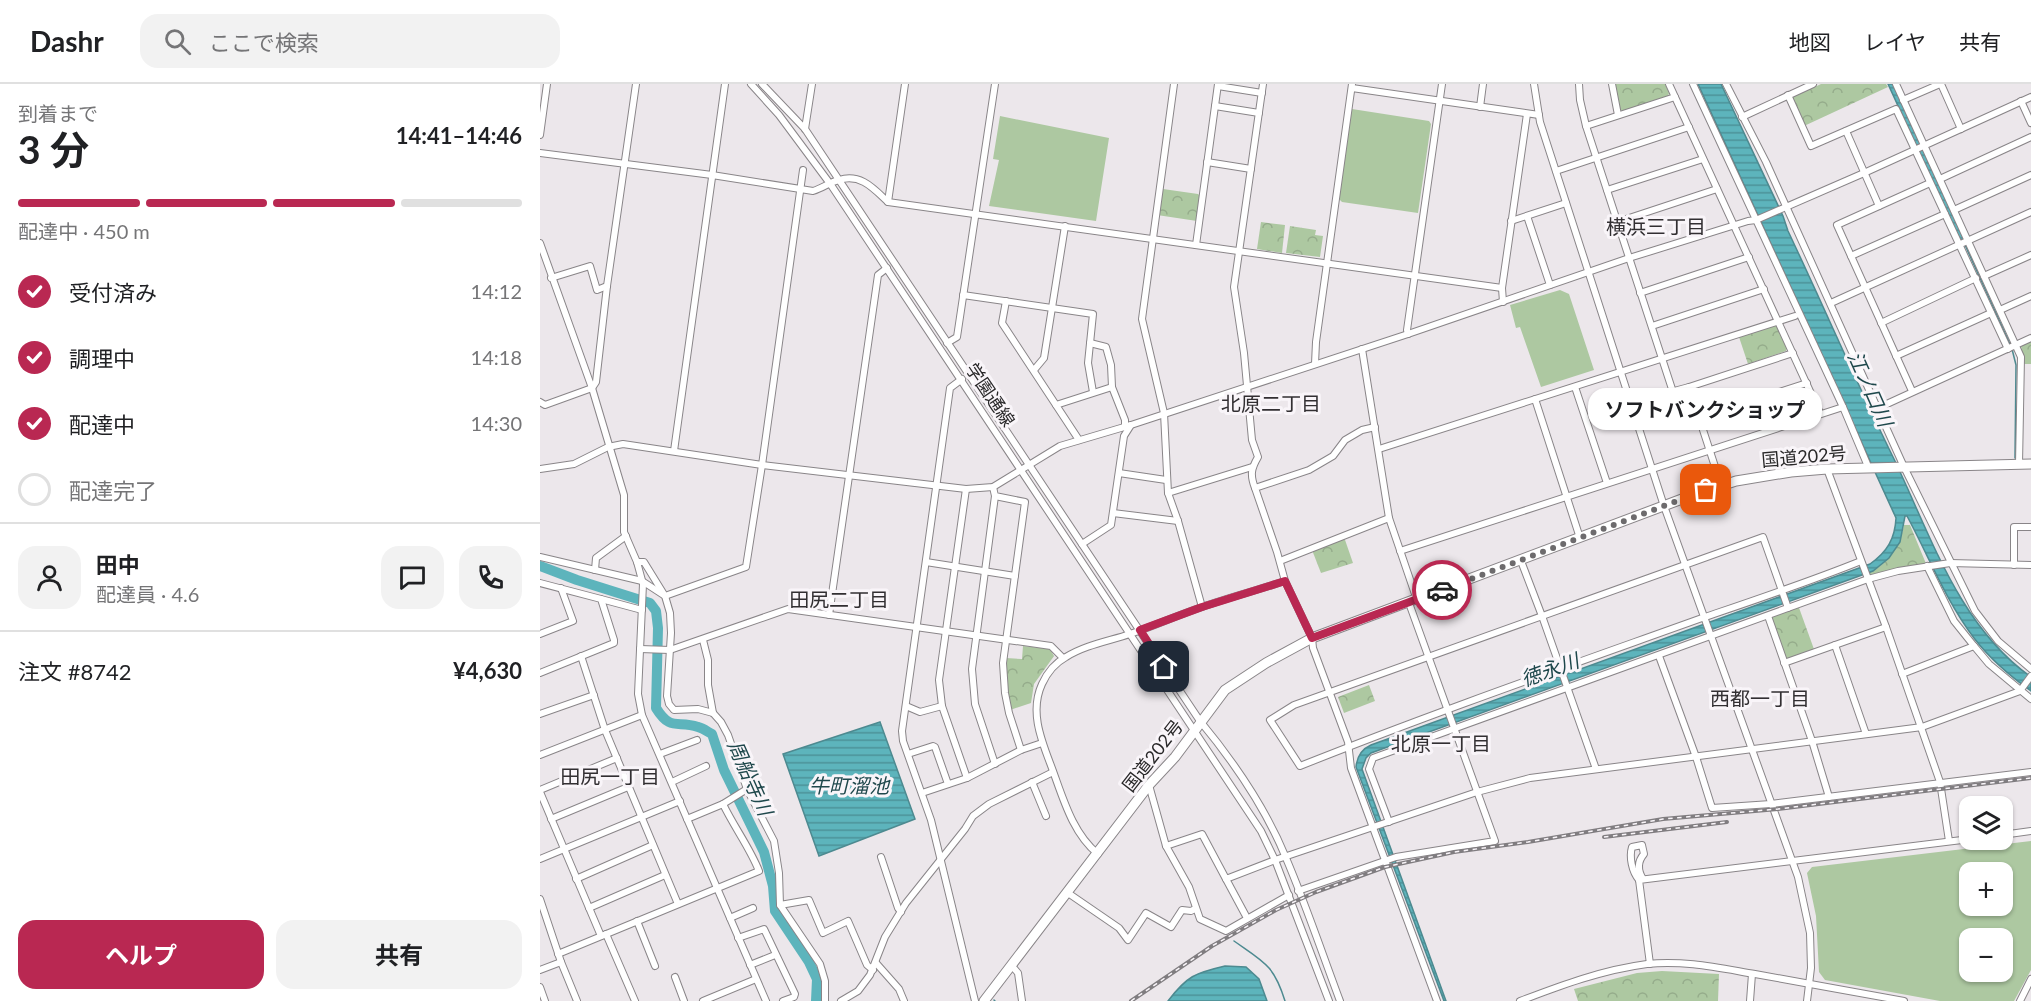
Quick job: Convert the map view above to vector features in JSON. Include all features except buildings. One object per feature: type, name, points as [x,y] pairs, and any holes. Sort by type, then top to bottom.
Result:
[{"type":"highway","name":"国道202号","points":[[984,1001],[1149,785],[1175,757],[1225,690],[1266,663],[1312,638],[1721,485],[1768,475],[1827,469],[2031,464]]},
{"type":"street","points":[[540,135],[547,84]]},
{"type":"street","points":[[540,402],[545,405],[592,388],[596,382],[607,286],[636,84]]},
{"type":"street","points":[[674,451],[725,84]]},
{"type":"street","name":"学園通線","points":[[752,84],[779,115],[831,185],[1131,634],[1198,725]]},
{"type":"street","name":"学園通線","points":[[762,84],[805,129],[1140,630],[1198,725]]},
{"type":"street","points":[[805,129],[812,84]]},
{"type":"street","points":[[888,202],[905,84]]},
{"type":"street","points":[[948,344],[957,337],[994,84]]},
{"type":"street","points":[[1174,84],[1142,319],[1164,413],[1168,493],[1202,607]]},
{"type":"street","points":[[1263,84],[1234,287],[1244,353],[1252,440],[1258,457],[1252,467],[1251,476],[1285,581],[1312,638],[1313,648],[1348,742],[1351,768],[1375,827],[1437,1001]]},
{"type":"street","points":[[1408,334],[1442,84]]},
{"type":"street","points":[[1480,107],[1483,84]]},
{"type":"street","points":[[1534,84],[1539,115],[1556,171],[1664,506],[1793,861],[1808,915],[1811,946],[1807,1001]]},
{"type":"street","points":[[1579,84],[1586,126],[1672,389],[1674,391],[1689,387],[1793,353]]},
{"type":"street","points":[[1612,84],[1618,115]]},
{"type":"street","points":[[1669,84],[1820,413]]},
{"type":"street","points":[[1694,84],[1843,407],[1868,469]]},
{"type":"street","points":[[1726,84],[1766,162],[1831,303],[1878,408],[1901,467],[1975,611],[1998,641],[2031,669]]},
{"type":"street","points":[[1742,117],[1813,84]]},
{"type":"street","points":[[1896,84],[2021,357],[2019,464]]},
{"type":"street","points":[[1903,100],[1940,84],[1961,129]]},
{"type":"street","points":[[1196,245],[1218,85],[1262,93]]},
{"type":"street","points":[[1315,364],[1326,264],[1352,86],[1539,115]]},
{"type":"street","points":[[1788,95],[1811,146],[1896,109],[2008,349]]},
{"type":"street","points":[[1586,126],[1675,97]]},
{"type":"street","points":[[540,469],[574,464],[608,447],[623,444],[850,476],[966,489],[993,486],[1060,446],[1202,403],[1629,258],[1756,220],[2031,97]]},
{"type":"street","points":[[2021,101],[2031,123]]},
{"type":"street","points":[[1215,106],[1259,113]]},
{"type":"street","points":[[1503,302],[1502,288],[1527,114]]},
{"type":"street","points":[[1556,171],[1689,127]]},
{"type":"street","points":[[1846,131],[1879,206]]},
{"type":"street","points":[[1940,179],[2031,137]]},
{"type":"street","points":[[540,153],[712,175],[813,191],[839,180],[851,179],[866,182],[888,202],[1502,288]]},
{"type":"street","points":[[1607,190],[1703,159]]},
{"type":"street","points":[[1208,162],[1251,169]]},
{"type":"street","points":[[540,557],[642,583],[665,596],[746,567],[803,170]]},
{"type":"street","points":[[1954,210],[2031,175]]},
{"type":"street","points":[[1912,391],[1837,225],[1930,183]]},
{"type":"street","points":[[1617,222],[1717,189]]},
{"type":"street","points":[[1511,221],[1566,203]]},
{"type":"street","points":[[1831,303],[2031,212]]},
{"type":"street","points":[[1851,256],[1945,214]]},
{"type":"street","points":[[1527,216],[1550,285]]},
{"type":"street","points":[[1034,370],[1044,358],[1065,226]]},
{"type":"street","points":[[540,243],[592,388],[624,495],[624,531],[637,562],[642,583],[638,694],[642,715],[766,1001]]},
{"type":"street","points":[[1984,276],[2031,255]]},
{"type":"street","points":[[1640,293],[1749,257]]},
{"type":"street","points":[[551,278],[590,266],[597,290],[607,286]]},
{"type":"street","points":[[829,615],[878,275],[887,268]]},
{"type":"street","points":[[1881,323],[1976,278]]},
{"type":"street","points":[[1652,326],[1764,289]]},
{"type":"street","points":[[963,295],[1093,314],[1089,374],[1093,392]]},
{"type":"street","points":[[2000,310],[2031,296]]},
{"type":"street","points":[[1006,301],[1002,323],[1079,440]]},
{"type":"street","points":[[1896,356],[1991,313]]},
{"type":"street","points":[[1379,449],[1795,316]]},
{"type":"street","points":[[1878,408],[2031,338]]},
{"type":"street","points":[[1082,544],[1111,525],[1124,436],[1128,426],[1112,387],[1111,365],[1106,347],[1090,344]]},
{"type":"street","points":[[1298,891],[1396,857],[1495,841],[1429,657],[1389,518],[1362,349]]},
{"type":"street","points":[[962,379],[950,388],[902,731],[931,820],[975,1001]]},
{"type":"street","points":[[1699,418],[1807,383]]},
{"type":"street","points":[[1056,405],[1112,387]]},
{"type":"street","points":[[1575,387],[1607,483]]},
{"type":"street","points":[[1689,387],[1721,485]]},
{"type":"street","points":[[1535,399],[1580,538]]},
{"type":"street","points":[[1400,551],[1843,407]]},
{"type":"street","points":[[1255,488],[1309,470],[1333,456],[1345,440],[1362,430],[1375,427]]},
{"type":"street","points":[[1168,493],[1252,467]]},
{"type":"street","points":[[1827,469],[1922,727],[1940,782],[1949,841]]},
{"type":"street","points":[[1119,473],[1166,480]]},
{"type":"street","points":[[993,486],[995,496],[972,669],[975,704],[995,764]]},
{"type":"street","points":[[966,489],[939,680],[942,706],[967,778]]},
{"type":"street","points":[[995,496],[1024,502],[1003,669],[1009,713],[1021,750]]},
{"type":"street","points":[[1113,513],[1178,521]]},
{"type":"street","points":[[1280,561],[1389,518]]},
{"type":"street","points":[[2013,564],[2014,527],[2031,528]]},
{"type":"street","points":[[595,570],[596,558],[626,536]]},
{"type":"street","points":[[1788,608],[1782,590],[1763,537],[1294,705],[1270,720],[1300,766],[1561,669],[1705,618],[1782,590],[1861,561]]},
{"type":"street","points":[[1521,561],[1596,769]]},
{"type":"street","points":[[637,562],[644,562],[665,596],[670,613],[667,689],[669,704],[674,710],[698,709],[712,713],[721,722],[728,735],[746,790],[774,841],[779,873],[780,905],[820,964],[825,981],[825,1001]]},
{"type":"street","points":[[926,562],[1015,576]]},
{"type":"street","points":[[1387,823],[1369,769],[1373,758],[1868,579],[1950,562],[2031,565]]},
{"type":"street","points":[[1926,566],[1954,621],[1989,664],[2031,699]]},
{"type":"street","points":[[1098,854],[1081,837],[1042,743],[1036,711],[1038,695],[1048,674],[1063,658],[1076,651],[1285,581]]},
{"type":"street","points":[[540,582],[642,609]]},
{"type":"street","points":[[540,633],[573,621],[561,588]]},
{"type":"street","points":[[540,673],[614,643],[601,599]]},
{"type":"street","points":[[640,649],[670,650],[788,609],[1051,646],[1063,658]]},
{"type":"street","points":[[1768,616],[1829,797]]},
{"type":"street","points":[[1784,663],[1886,627]]},
{"type":"street","points":[[703,640],[708,660],[708,685],[712,713]]},
{"type":"street","points":[[1835,645],[1866,734]]},
{"type":"street","points":[[1902,674],[1974,646]]},
{"type":"street","points":[[581,656],[605,730],[678,904]]},
{"type":"street","points":[[1659,656],[1712,808],[1771,804],[2031,772]]},
{"type":"street","points":[[1226,879],[1275,860],[1477,792],[1530,778],[1922,727],[2020,691],[2031,676]]},
{"type":"street","points":[[540,714],[594,695]]},
{"type":"street","points":[[906,706],[920,712],[942,706]]},
{"type":"street","points":[[540,755],[642,715]]},
{"type":"street","points":[[1198,725],[1221,747],[1265,816],[1286,857],[1340,1001]]},
{"type":"street","points":[[1198,725],[1261,831],[1275,860],[1329,1001]]},
{"type":"street","points":[[660,754],[697,740]]},
{"type":"street","points":[[922,794],[967,778],[1021,750],[1042,743]]},
{"type":"street","points":[[908,754],[935,747],[948,784]]},
{"type":"street","points":[[617,758],[540,791],[576,879],[634,1001]]},
{"type":"street","points":[[672,782],[706,766]]},
{"type":"street","points":[[842,1001],[858,991],[873,970],[885,937],[901,912],[973,816],[988,804],[1053,772]]},
{"type":"street","points":[[1032,782],[1046,816]]},
{"type":"street","points":[[1149,785],[1166,846],[1189,886],[1200,920],[1226,931],[1289,895]]},
{"type":"street","points":[[551,819],[628,787]]},
{"type":"street","points":[[687,819],[724,803],[746,790]]},
{"type":"street","points":[[540,859],[680,801]]},
{"type":"street","points":[[558,954],[759,871],[755,860],[734,827],[724,803]]},
{"type":"street","points":[[2013,833],[2031,831]]},
{"type":"street","points":[[1166,846],[1202,834],[1247,918]]},
{"type":"street","points":[[1650,964],[1641,879],[1639,867],[1644,854],[1642,845],[1632,847],[1630,851],[1635,875],[1641,879],[1959,840]]},
{"type":"street","points":[[576,879],[653,845]]},
{"type":"street","points":[[881,857],[901,912]]},
{"type":"street","points":[[589,908],[665,875]]},
{"type":"street","points":[[1068,893],[1119,928],[1128,940],[1146,913],[1171,927],[1182,910],[1195,909]]},
{"type":"street","points":[[540,899],[558,954],[577,1001]]},
{"type":"street","points":[[780,905],[809,900],[823,933],[848,921],[867,965],[873,970]]},
{"type":"street","points":[[730,918],[753,908]]},
{"type":"street","points":[[637,921],[655,966]]},
{"type":"street","points":[[738,939],[764,929],[795,994],[794,997],[783,1001]]},
{"type":"street","points":[[750,965],[775,955]]},
{"type":"street","points":[[540,970],[561,962]]},
{"type":"street","points":[[876,963],[899,989],[904,1001]]},
{"type":"street","points":[[1520,1001],[1582,977],[1615,969],[1650,964],[1693,964],[1724,967],[1904,1001]]},
{"type":"street","points":[[1012,966],[1018,973],[1022,1001]]},
{"type":"street","points":[[1750,1001],[1752,974]]},
{"type":"street","points":[[675,977],[684,1001]]},
{"type":"street","points":[[703,1001],[756,979]]},
{"type":"street","points":[[2020,1001],[2031,979]]},
{"type":"street","points":[[540,987],[545,1001]]},
{"type":"green space","points":[[1614,84],[1665,84],[1669,93],[1668,96],[1622,111]]},
{"type":"green space","points":[[1821,84],[1886,84],[1888,87],[1804,126],[1793,97]]},
{"type":"green space","points":[[1352,109],[1429,121],[1431,124],[1418,213],[1342,202],[1339,199]]},
{"type":"green space","points":[[1000,116],[1109,138],[1096,221],[989,206],[999,160],[993,159]]},
{"type":"green space","points":[[1163,189],[1198,194],[1200,196],[1197,221],[1157,215]]},
{"type":"green space","points":[[1261,222],[1285,225],[1282,253],[1257,249]]},
{"type":"green space","points":[[1290,226],[1316,230],[1315,235],[1323,236],[1320,257],[1286,253]]},
{"type":"green space","points":[[1560,290],[1569,294],[1594,370],[1541,387],[1520,327],[1516,328],[1510,305]]},
{"type":"green space","points":[[1777,326],[1787,348],[1786,351],[1748,364],[1739,337]]},
{"type":"green space","points":[[2031,341],[2031,364],[2023,364],[2021,345]]},
{"type":"green space","points":[[1904,525],[1910,525],[1927,566],[1868,579],[1866,574],[1886,561],[1896,548]]},
{"type":"green space","points":[[1344,537],[1353,563],[1321,573],[1312,550]]},
{"type":"green space","points":[[1798,605],[1815,652],[1784,663],[1768,616]]},
{"type":"green space","points":[[1023,646],[1050,649],[1054,656],[1034,684],[1031,703],[1010,710],[1007,695],[1006,658],[1022,659]]},
{"type":"green space","points":[[1369,685],[1375,701],[1344,713],[1338,697]]},
{"type":"green space","points":[[2031,841],[2031,970],[2014,1001],[1940,1001],[1825,980],[1819,972],[1816,916],[1807,873],[1812,867],[1959,850],[2013,850],[2013,843]]},
{"type":"green space","points":[[1662,971],[1719,974],[1718,1001],[1578,1001],[1574,989],[1637,973]]},
{"type":"water","points":[[1698,84],[1721,84],[1949,578],[1984,632],[2006,656],[2031,677],[2031,691],[2001,667],[1974,638],[1955,609],[1905,516],[1900,542],[1889,558],[1873,571],[1371,753],[1366,758],[1362,769],[1446,1001],[1444,1001],[1356,767],[1363,751],[1371,745],[1870,564],[1885,550],[1894,532],[1896,518]]},
{"type":"water","points":[[1888,84],[1893,84],[1964,239],[1960,241]]},
{"type":"water","name":"牛町溜池","points":[[880,722],[915,819],[819,856],[783,754]]},
{"type":"water","points":[[1225,966],[1246,967],[1259,979],[1267,1001],[1168,1001],[1192,977]]},
{"type":"waterway","points":[[1965,245],[2010,344]]},
{"type":"waterway","points":[[2012,349],[2016,365],[2015,458]]},
{"type":"waterway","name":"周船寺川","points":[[540,566],[650,603],[656,611],[658,628],[656,708],[670,723],[691,725],[712,734],[724,770],[764,852],[773,886],[775,911],[809,962],[817,979],[816,1001]]},
{"type":"waterway","points":[[1234,941],[1267,965],[1277,979],[1285,1001]]},
{"type":"railway","points":[[1131,1001],[1212,946],[1276,910],[1316,892],[1385,867],[1454,852],[1663,819],[1778,809],[2031,778]]},
{"type":"railway","points":[[1604,837],[1727,822]]},
{"type":"way so far","points":[[1442,590],[1706,490]]},
{"type":"place","name":"ソフトバンクショップ","points":[[1706,490]]},
{"type":"district","name":"横浜三丁目","points":[[1656,227]]},
{"type":"district","name":"北原二丁目","points":[[1271,404]]},
{"type":"district","name":"田尻二丁目","points":[[839,600]]},
{"type":"district","name":"西都一丁目","points":[[1760,699]]},
{"type":"district","name":"北原一丁目","points":[[1441,744]]},
{"type":"district","name":"田尻一丁目","points":[[610,777]]},
{"type":"route","points":[[1164,667],[1140,630],[1202,607],[1285,581],[1312,638],[1442,590]]},
{"type":"water label","name":"江ノ口川","points":[[1870,389]]},
{"type":"water label","name":"徳永川","points":[[1550,670]]}]
